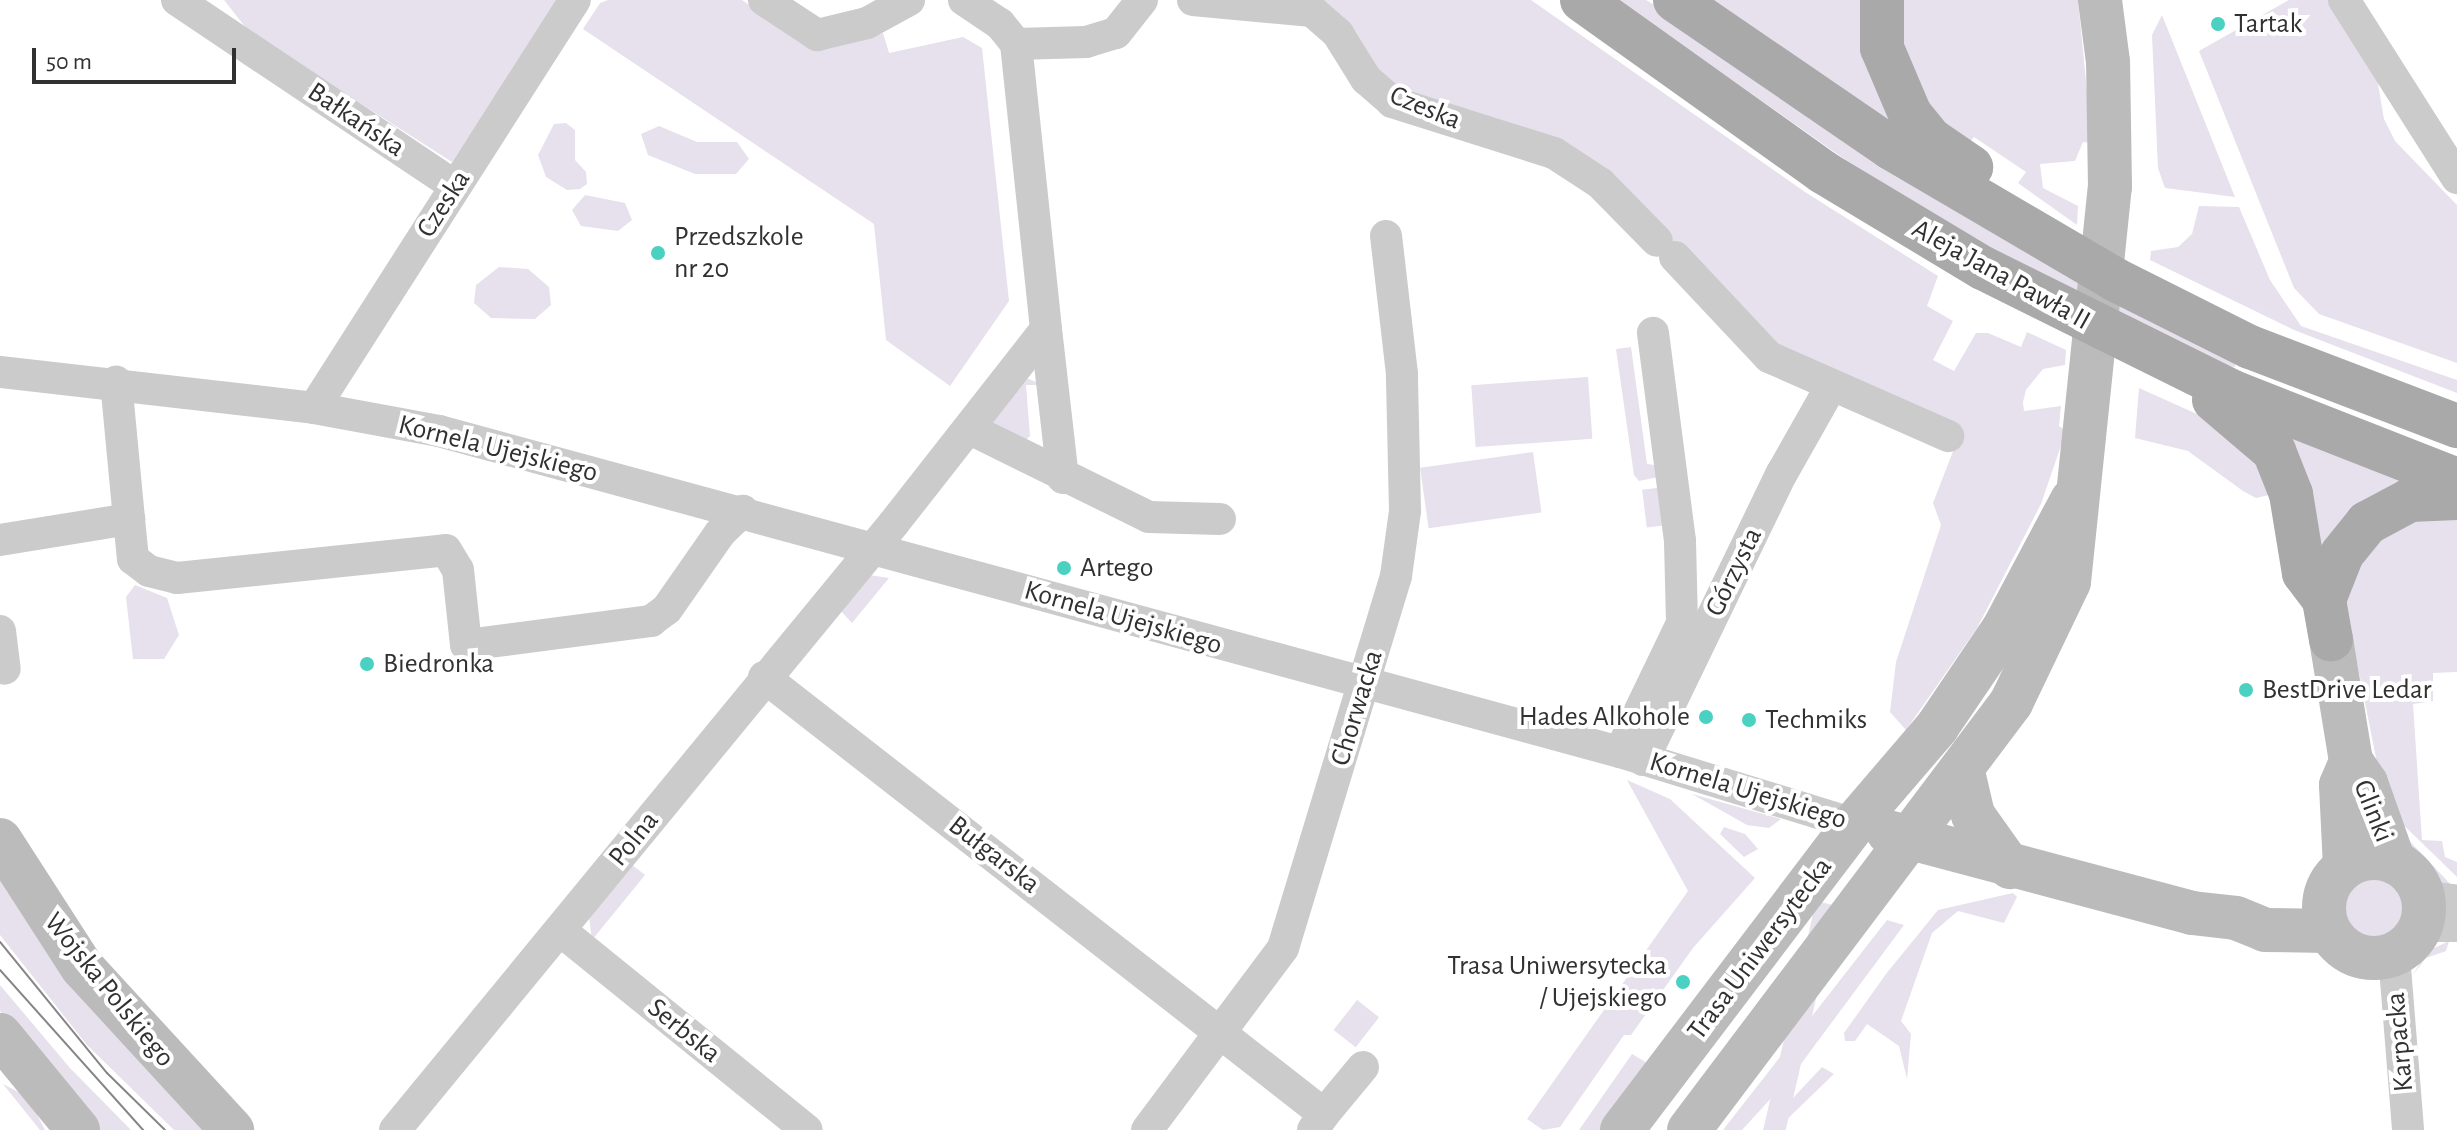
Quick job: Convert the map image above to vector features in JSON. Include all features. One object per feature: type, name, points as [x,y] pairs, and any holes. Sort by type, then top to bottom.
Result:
[{"type":"main road","name":"Aleja Jana Pawła II","points":[[1582,0],[1823,172],[1983,268],[2158,358],[2457,480]]},
{"type":"main road","name":"Aleja Jana Pawła II","points":[[1675,0],[1891,148],[2066,249],[2250,347],[2457,426]]},
{"type":"main road","points":[[1882,0],[1882,48],[1910,114],[1930,139],[2015,197],[2066,249]]},
{"type":"main road","name":"Trasa Uniwersytecka","points":[[1689,1130],[1963,772],[2011,703],[2059,605],[2076,537],[2079,487],[2089,428],[2110,187],[2108,62],[2100,0]]},
{"type":"main road","points":[[2158,358],[2260,435],[2274,451],[2291,494],[2304,573],[2327,619]]},
{"type":"main road","name":"Trasa Uniwersytecka","points":[[1622,1130],[1854,824],[1937,727],[2004,628],[2079,487]]},
{"type":"main road","points":[[2327,619],[2342,554],[2367,523],[2410,500],[2457,498]]},
{"type":"main road","name":"Glinki","points":[[2327,619],[2351,761],[2366,783],[2394,862]]},
{"type":"main road","name":"Glinki","points":[[2334,895],[2341,785],[2351,761]]},
{"type":"main road","points":[[1963,772],[1973,815],[2010,867]]},
{"type":"main road","name":"Kornela Ujejskiego","points":[[1854,824],[2192,913],[2236,918],[2334,895]]},
{"type":"main road","name":"Wojska Polskiego","points":[[0,840],[82,967],[232,1130]]},
{"type":"main road","points":[[2369,858],[2394,862],[2412,876],[2431,921],[2364,958],[2350,953],[2334,895],[2369,858]]},
{"type":"main road","points":[[0,1035],[78,1130]]},
{"type":"street","name":"Bałkańska","points":[[177,0],[455,186]]},
{"type":"street","name":"Czeska","points":[[314,408],[575,0]]},
{"type":"street","points":[[764,0],[817,35],[867,23],[909,0]]},
{"type":"street","points":[[964,0],[1000,24],[1016,44],[1063,478]]},
{"type":"street","points":[[1016,44],[1086,42],[1116,33],[1142,0]]},
{"type":"street","name":"Czeska","points":[[1193,0],[1312,11],[1338,34],[1366,79],[1392,102],[1554,153],[1600,183],[1769,357],[1830,388],[1948,436]]},
{"type":"street","points":[[2344,0],[2457,178]]},
{"type":"street","name":"Chorwacka","points":[[1147,1130],[1223,1034],[1283,948],[1396,576],[1405,511],[1400,344],[1386,236]]},
{"type":"street","name":"Polna","points":[[395,1130],[970,429],[1046,329]]},
{"type":"street","points":[[1632,756],[1682,623],[1682,565],[1653,333]]},
{"type":"street","name":"Kornela Ujejskiego","points":[[0,372],[116,382],[314,408],[439,431],[743,511],[1365,685],[1632,756],[1854,824]]},
{"type":"street","points":[[116,382],[133,559],[149,571],[177,578],[446,550],[458,570],[466,645],[651,621],[667,609],[720,533],[743,511]]},
{"type":"street","name":"Górzysta","points":[[1632,756],[1830,388]]},
{"type":"street","points":[[970,429],[1063,478],[1149,517],[1220,519]]},
{"type":"street","points":[[0,540],[129,519]]},
{"type":"street","points":[[0,631],[5,669]]},
{"type":"street","name":"Bułgarska","points":[[764,677],[1223,1034],[1318,1122]]},
{"type":"street","name":"Karpacka","points":[[2408,1130],[2431,921]]},
{"type":"street","name":"Serbska","points":[[561,931],[807,1130]]},
{"type":"street","points":[[1318,1122],[1363,1067]]},
{"type":"shaded area","points":[[224,0],[558,0],[452,162],[250,33]]},
{"type":"shaded area","points":[[608,0],[742,0],[816,50],[883,33],[889,53],[963,37],[982,48],[1009,301],[950,386],[886,340],[874,224],[583,29],[600,3]]},
{"type":"shaded area","points":[[1303,0],[1531,0],[1805,192],[1938,276],[1927,306],[1953,321],[1933,360],[1954,371],[1976,333],[1988,333],[2021,347],[2027,332],[2066,350],[2065,365],[2043,369],[2026,390],[2023,402],[2024,411],[2061,406],[2059,426],[2066,431],[2041,504],[1977,628],[1906,730],[1890,712],[1896,662],[1941,525],[1933,503],[1957,441],[1780,355],[1625,195],[1401,99]]},
{"type":"shaded area","points":[[1618,0],[1646,0],[2235,361],[2235,367],[2215,365],[1963,233],[1843,158]]},
{"type":"shaded area","points":[[1699,0],[1869,0],[1940,163]]},
{"type":"shaded area","points":[[1892,0],[2078,0],[2092,143],[2083,142],[2075,161],[2040,164],[2043,188],[2078,206],[2077,225],[2018,183],[2026,172],[1974,137],[1964,149],[1918,107]]},
{"type":"shaded area","points":[[2289,0],[2329,0],[2376,72],[2384,119],[2395,141],[2457,205],[2457,363],[2319,314],[2294,288],[2199,51]]},
{"type":"shaded area","points":[[2162,15],[2235,197],[2165,188],[2158,168],[2152,35]]},
{"type":"shaded area","points":[[566,123],[575,130],[575,160],[586,172],[587,184],[580,189],[567,190],[546,177],[538,155],[554,124]]},
{"type":"shaded area","points":[[659,126],[697,142],[737,142],[749,159],[736,174],[695,174],[648,155],[641,134]]},
{"type":"shaded area","points":[[585,195],[625,203],[632,220],[618,231],[581,226],[572,210]]},
{"type":"shaded area","points":[[2199,206],[2239,207],[2270,280],[2301,326],[2457,380],[2457,393],[2294,330],[2150,260],[2151,251],[2178,247],[2192,234]]},
{"type":"shaded area","points":[[499,267],[528,269],[549,287],[551,305],[535,319],[491,318],[474,303],[476,285]]},
{"type":"shaded area","points":[[1631,347],[1647,464],[1663,466],[1663,476],[1639,481],[1634,475],[1616,349]]},
{"type":"shaded area","points":[[1024,377],[1043,385],[1026,385],[1030,436],[1022,444],[991,428],[993,411]]},
{"type":"shaded area","points":[[1588,377],[1592,439],[1476,447],[1471,385]]},
{"type":"shaded area","points":[[2139,388],[2248,437],[2269,495],[2256,498],[2243,491],[2188,451],[2135,438]]},
{"type":"shaded area","points":[[2285,431],[2407,481],[2321,570]]},
{"type":"shaded area","points":[[1533,452],[1541,512],[1429,528],[1420,468]]},
{"type":"shaded area","points":[[1665,487],[1670,525],[1647,528],[1642,490]]},
{"type":"shaded area","points":[[2457,517],[2457,672],[2433,673],[2433,701],[2413,704],[2422,840],[2442,841],[2445,857],[2457,862],[2457,877],[2386,808],[2345,602],[2347,579],[2389,521]]},
{"type":"shaded area","points":[[869,575],[889,578],[852,623],[840,610]]},
{"type":"shaded area","points":[[135,585],[167,598],[179,635],[164,659],[133,659],[126,597]]},
{"type":"shaded area","points":[[1627,780],[1670,799],[1755,878],[1693,948],[1631,1035],[1624,1035],[1560,1127],[1543,1130],[1527,1119],[1688,891]]},
{"type":"shaded area","points":[[1692,794],[1781,819],[1769,828],[1747,825]]},
{"type":"shaded area","points":[[1724,827],[1745,834],[1758,849],[1744,857],[1720,834]]},
{"type":"shaded area","points":[[2398,829],[2455,889],[2440,884],[2410,856]]},
{"type":"shaded area","points":[[631,864],[645,875],[592,940],[589,917]]},
{"type":"shaded area","points":[[2374,877],[2385,879],[2395,886],[2402,896],[2402,918],[2395,928],[2385,935],[2374,937],[2363,935],[2353,928],[2346,918],[2344,907],[2346,896],[2353,886],[2363,879]]},
{"type":"shaded area","points":[[0,880],[210,1130],[174,1130],[87,1045],[0,935]]},
{"type":"shaded area","points":[[2013,893],[2017,897],[2004,923],[1958,911],[1932,933],[1901,1021],[1911,1034],[1907,1079],[1899,1046],[1867,1024],[1855,1041],[1845,1041],[1844,1033],[1886,974],[1938,910]]},
{"type":"shaded area","points":[[1816,901],[1837,906],[1786,1130],[1763,1130]]},
{"type":"shaded area","points":[[1887,920],[1904,925],[1795,1072],[1742,1130],[1723,1130]]},
{"type":"shaded area","points":[[2449,941],[2446,951],[2426,958],[2412,976],[2428,951]]},
{"type":"shaded area","points":[[0,985],[70,1068],[131,1130],[98,1130],[54,1082],[0,1011]]},
{"type":"shaded area","points":[[1357,1000],[1379,1017],[1356,1047],[1334,1030]]},
{"type":"shaded area","points":[[1632,1054],[1649,1064],[1600,1130],[1579,1130]]},
{"type":"shaded area","points":[[1822,1067],[1834,1074],[1776,1130],[1763,1130]]},
{"type":"shaded area","points":[[3,1084],[28,1097],[45,1130],[40,1130]]},
{"type":"tram line","points":[[0,942],[107,1073],[165,1130]]},
{"type":"tram line","points":[[0,970],[143,1130]]},
{"type":"place","name":"Tartak","points":[[2218,24]]},
{"type":"place","name":"Przedszkole nr 20","points":[[658,253]]},
{"type":"place","name":"Artego","points":[[1064,568]]},
{"type":"place","name":"Biedronka","points":[[367,664]]},
{"type":"place","name":"BestDrive Ledar","points":[[2246,690]]},
{"type":"place","name":"Hades Alkohole","points":[[1706,717]]},
{"type":"place","name":"Techmiks","points":[[1749,720]]},
{"type":"place","name":"Trasa Uniwersytecka / Ujejskiego","points":[[1683,982]]}]
